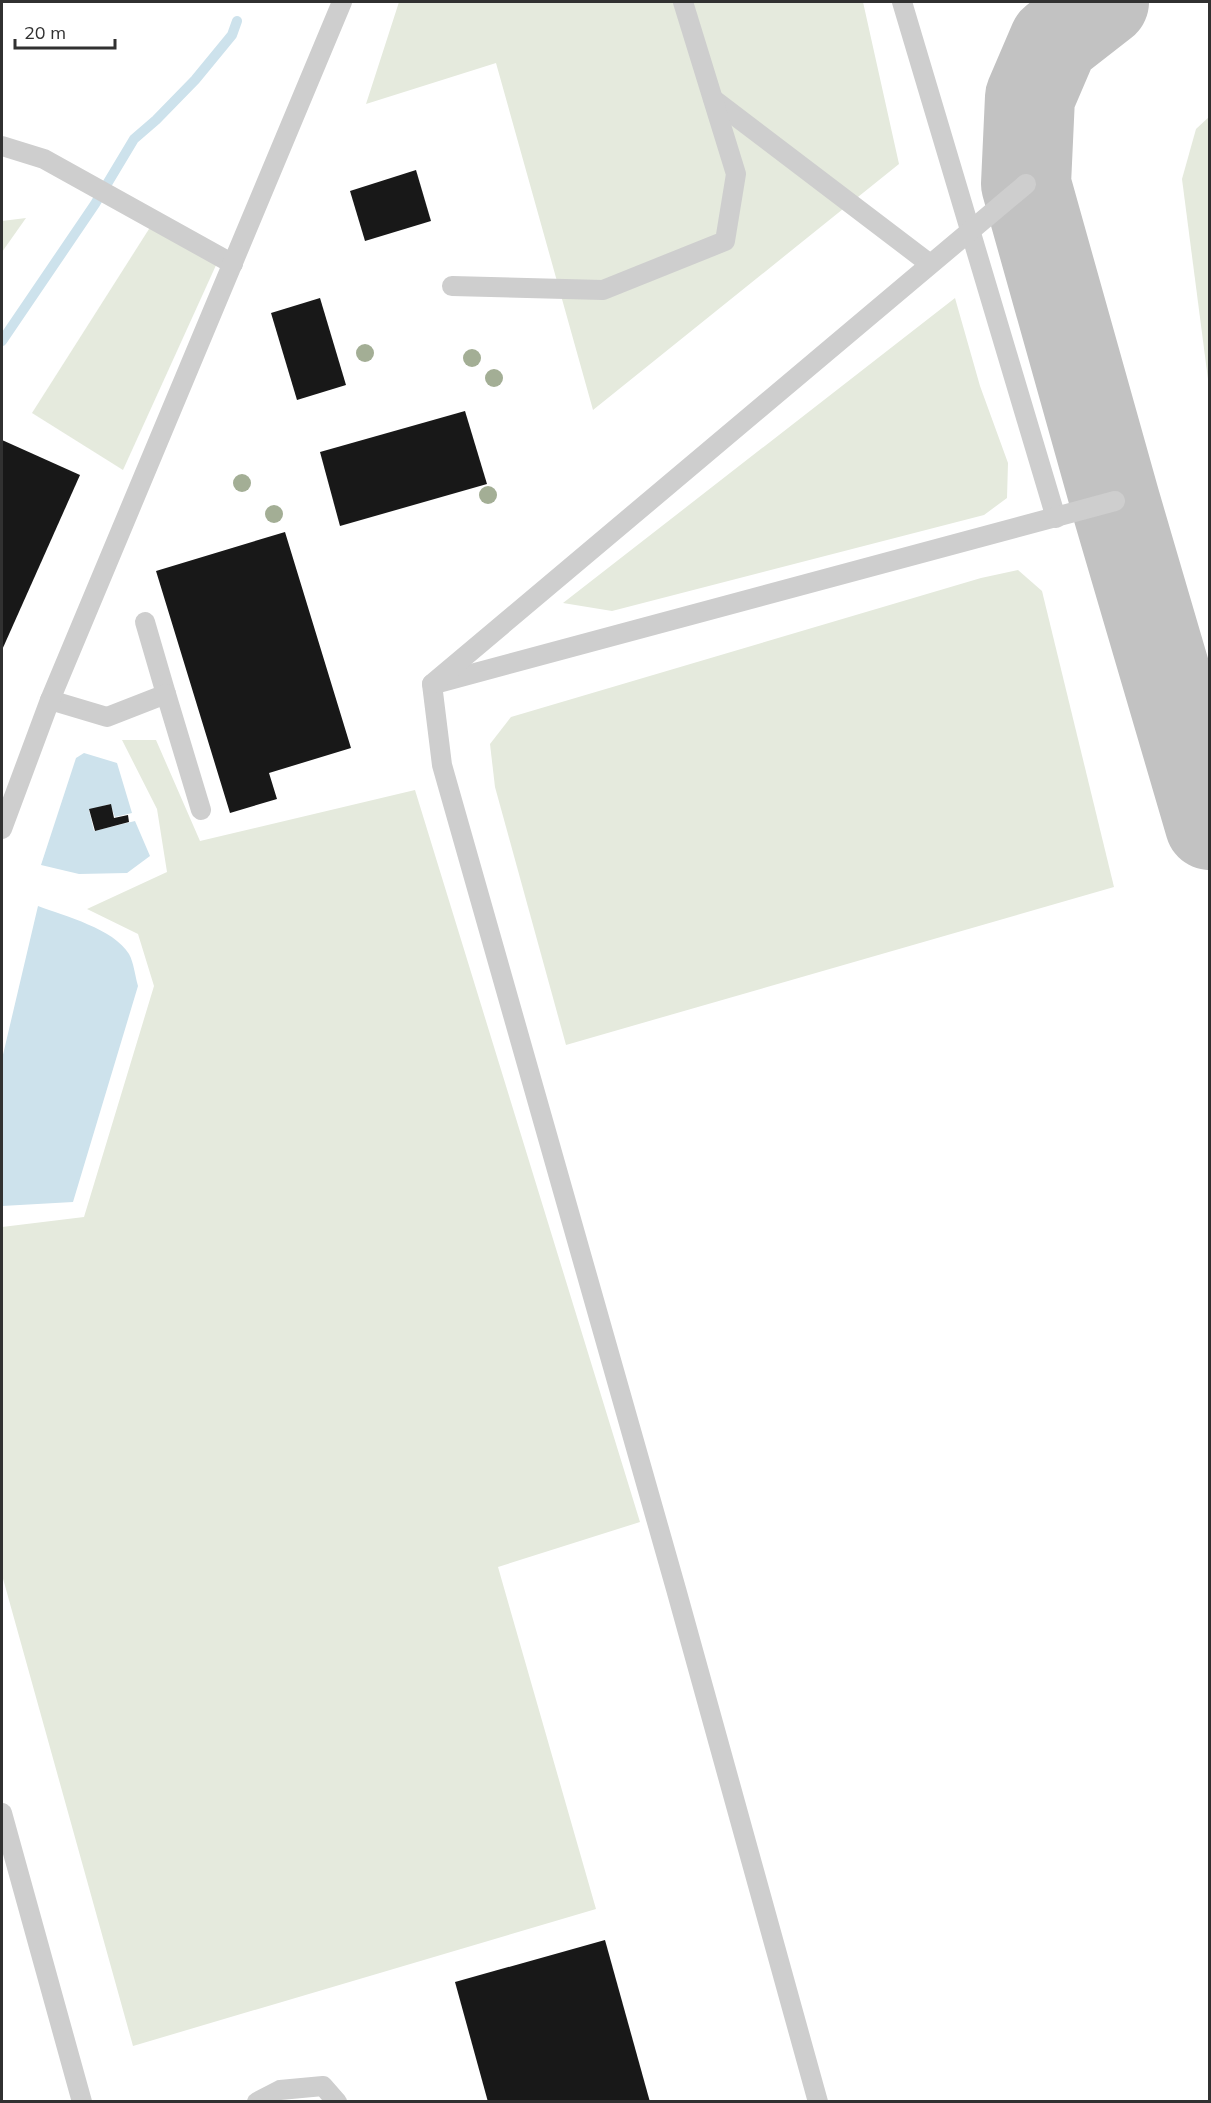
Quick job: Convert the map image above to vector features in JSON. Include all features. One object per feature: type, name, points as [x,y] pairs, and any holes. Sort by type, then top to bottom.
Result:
[{"type":"lane","points":[[2,829],[50,700],[342,2]]},
{"type":"lane","points":[[452,286],[603,290],[725,241],[736,174],[683,2]]},
{"type":"lane","points":[[902,2],[1056,518]]},
{"type":"lane","points":[[713,99],[930,264]]},
{"type":"lane","points":[[2,146],[44,159],[233,264]]},
{"type":"lane","points":[[432,684],[1026,184]]},
{"type":"lane","points":[[432,684],[1115,501]]},
{"type":"lane","points":[[145,622],[201,810]]},
{"type":"lane","points":[[432,684],[442,765],[673,1577],[818,2102]]},
{"type":"lane","points":[[50,700],[107,717],[166,694]]},
{"type":"lane","points":[[2,1813],[82,2102]]},
{"type":"lane","points":[[257,2102],[280,2090],[323,2086],[337,2102]]},
{"type":"shaded area","points":[[399,2],[863,2],[899,164],[593,410],[496,63],[366,104]]},
{"type":"shaded area","points":[[1209,117],[1209,387],[1182,179],[1196,129]]},
{"type":"shaded area","points":[[26,218],[2,252],[2,221]]},
{"type":"shaded area","points":[[156,218],[222,252],[123,470],[32,413]]},
{"type":"shaded area","points":[[955,298],[980,386],[1008,463],[1007,498],[984,515],[612,611],[563,603]]},
{"type":"shaded area","points":[[1018,570],[1042,591],[1114,887],[566,1045],[495,787],[490,744],[511,717],[981,578]]},
{"type":"shaded area","points":[[122,740],[156,740],[200,841],[415,790],[640,1522],[498,1567],[596,1909],[133,2046],[2,1575],[2,1227],[84,1217],[154,986],[138,934],[87,909],[167,872],[157,809]]},
{"type":"water","points":[[84,753],[117,763],[132,813],[115,817],[110,804],[89,810],[94,831],[135,821],[150,856],[127,873],[79,874],[41,865],[76,758]]},
{"type":"water","points":[[38,906],[101,930],[122,945],[129,954],[138,986],[73,1202],[2,1206],[2,1059]]},
{"type":"building","points":[[416,170],[431,221],[365,241],[350,191]]},
{"type":"building","points":[[320,298],[346,385],[297,400],[271,313]]},
{"type":"building","points":[[465,411],[487,484],[340,526],[320,452]]},
{"type":"building","points":[[2,440],[80,475],[2,650]]},
{"type":"building","points":[[285,532],[351,748],[269,773],[277,799],[230,813],[156,571]]},
{"type":"building","points":[[111,804],[114,818],[128,815],[129,822],[95,831],[89,809]]},
{"type":"building","points":[[605,1940],[650,2102],[488,2102],[455,1982]]},
{"type":"waterway","points":[[2,341],[95,204],[134,139],[195,80],[232,35],[237,21]]},
{"type":"taxiway","points":[[1104,2],[1054,41],[1030,97],[1026,184],[1115,501],[1210,825]]}]
